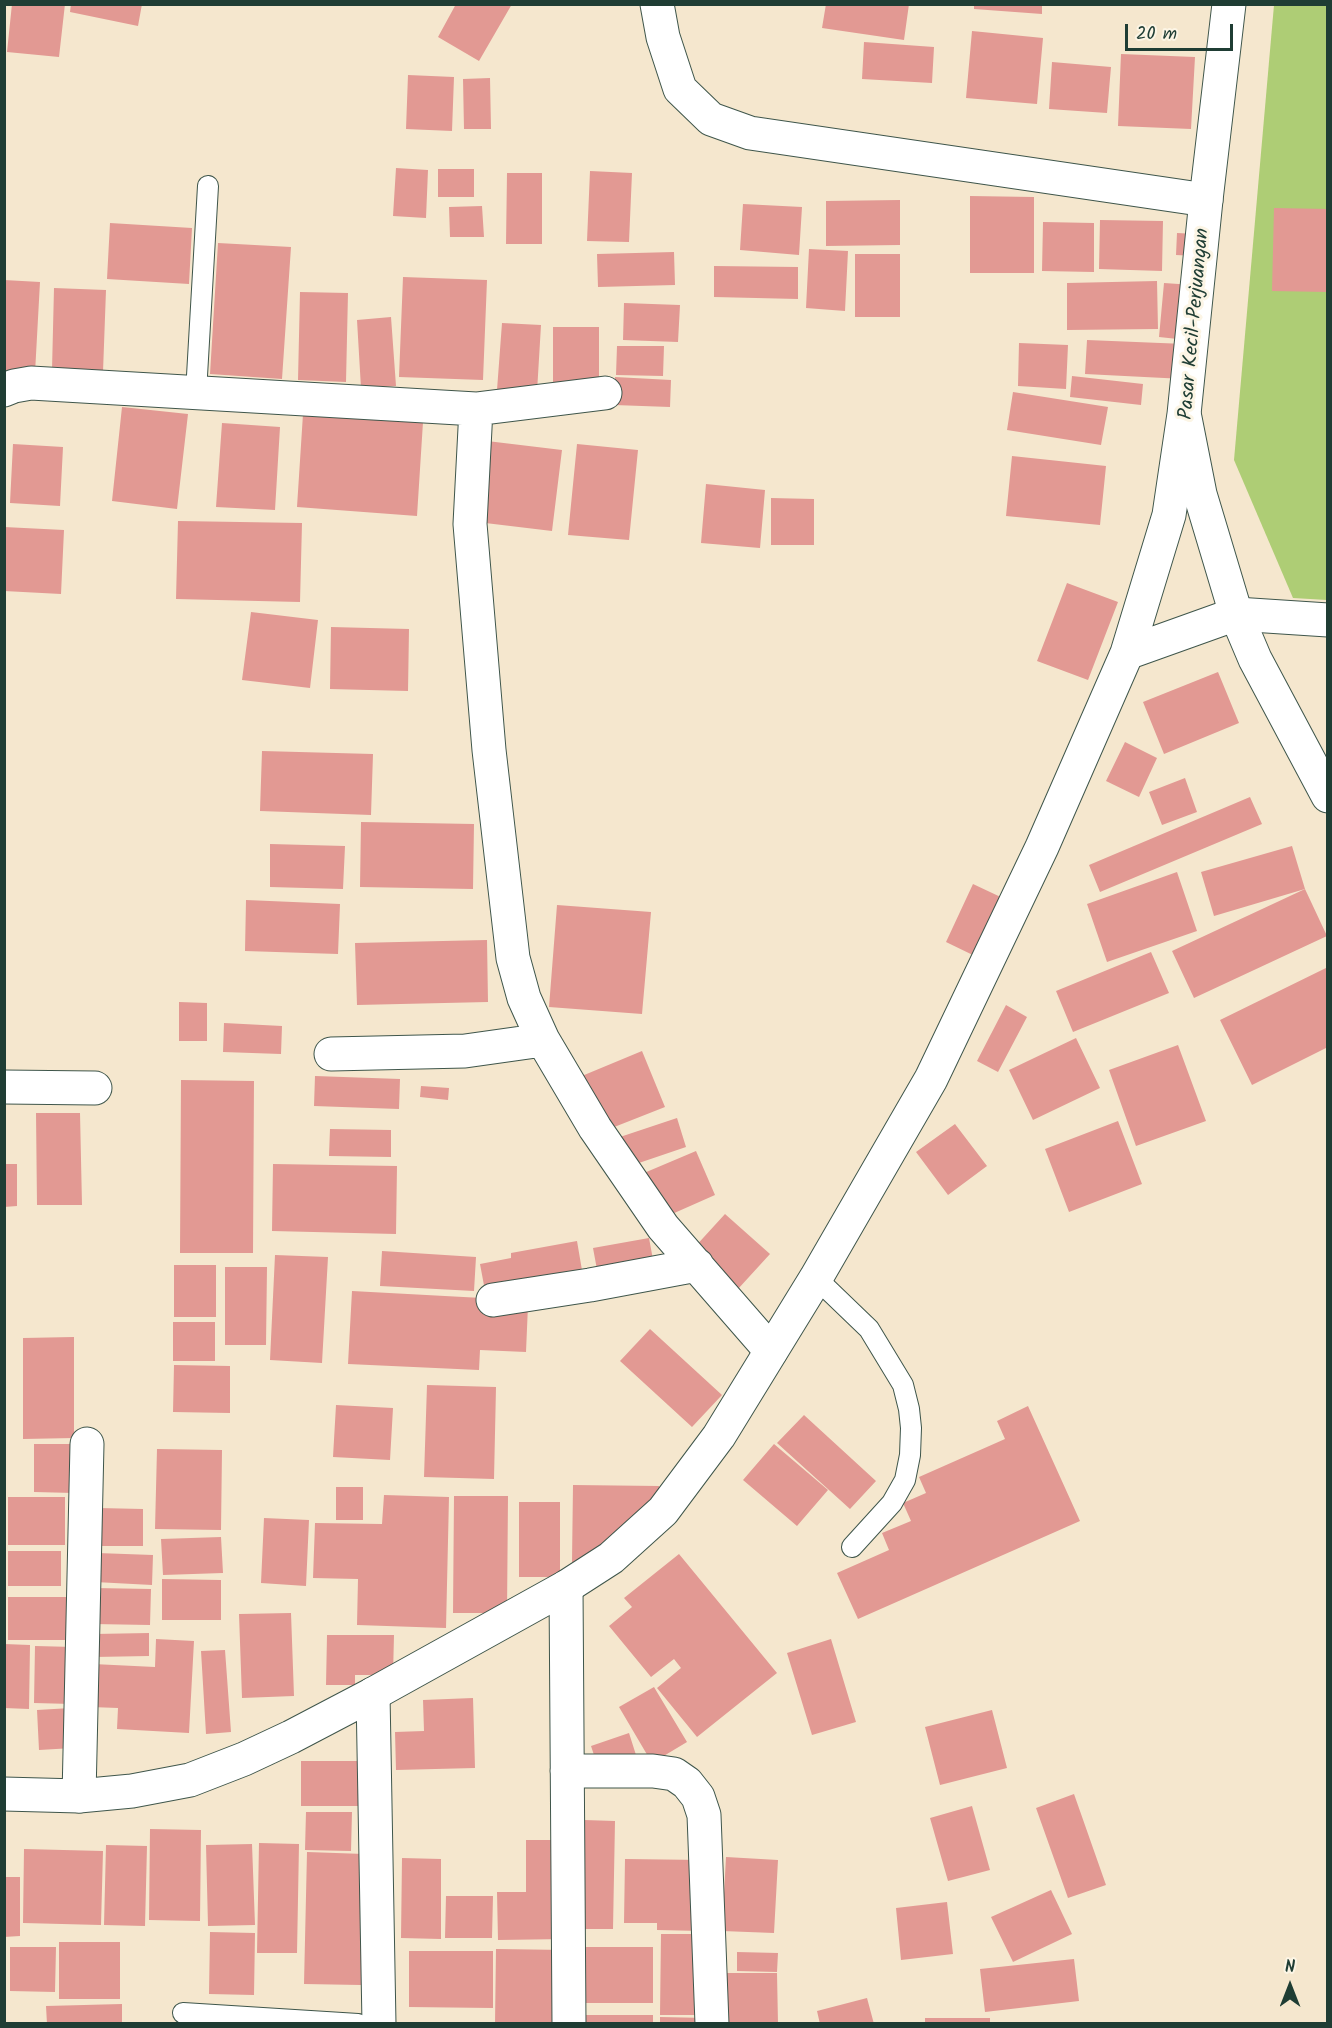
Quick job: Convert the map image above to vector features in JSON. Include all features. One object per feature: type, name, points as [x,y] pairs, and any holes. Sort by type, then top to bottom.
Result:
[{"type":"street","points":[[657,4],[663,37],[680,89],[711,119],[750,134],[1206,200]]},
{"type":"street","name":"Pasar Kecil-Perjuangan","points":[[1229,4],[1184,414],[1200,494],[1236,614],[1255,659],[1328,796]]},
{"type":"street","points":[[4,390],[31,383],[476,409],[605,393]]},
{"type":"street","points":[[476,409],[470,524],[489,750],[513,958],[524,998],[543,1040],[594,1128],[663,1227],[771,1351]]},
{"type":"street","points":[[4,1794],[79,1796],[132,1791],[190,1780],[244,1759],[373,1694],[566,1587],[611,1558],[663,1511],[719,1436],[816,1278],[931,1079],[1042,847],[1127,653],[1169,515],[1184,414]]},
{"type":"street","points":[[1127,653],[1236,614],[1328,620]]},
{"type":"street","points":[[331,1054],[465,1051],[543,1040]]},
{"type":"street","points":[[4,1087],[95,1088]]},
{"type":"street","points":[[493,1300],[697,1265]]},
{"type":"street","points":[[79,1796],[87,1444]]},
{"type":"street","points":[[566,1587],[569,2024]]},
{"type":"street","points":[[373,1694],[379,2024]]},
{"type":"street","points":[[567,1771],[653,1771],[674,1774],[687,1783],[698,1797],[704,1815],[712,2024]]},
{"type":"lane","points":[[196,393],[208,186]]},
{"type":"lane","points":[[816,1278],[869,1329],[903,1385],[909,1409],[910,1455],[905,1480],[892,1503],[852,1547]]},
{"type":"lane","points":[[183,2013],[358,2024]]},
{"type":"green space","points":[[1274,5],[1327,5],[1327,600],[1293,598],[1234,460]]},
{"type":"building","points":[[12,4],[65,4],[59,57],[7,52]]},
{"type":"building","points":[[71,4],[142,4],[138,26],[70,12]]},
{"type":"building","points":[[456,4],[512,4],[479,61],[438,37]]},
{"type":"building","points":[[826,4],[909,4],[904,40],[822,28]]},
{"type":"building","points":[[974,4],[1042,4],[1042,14],[974,9]]},
{"type":"building","points":[[972,31],[1043,38],[1037,104],[966,98]]},
{"type":"building","points":[[864,42],[934,47],[932,83],[862,79]]},
{"type":"building","points":[[1121,54],[1195,57],[1191,129],[1118,126]]},
{"type":"building","points":[[1052,62],[1111,67],[1107,113],[1049,109]]},
{"type":"building","points":[[408,75],[454,77],[452,131],[406,129]]},
{"type":"building","points":[[490,78],[491,129],[464,129],[463,79]]},
{"type":"building","points":[[396,168],[428,170],[426,218],[393,216]]},
{"type":"building","points":[[438,169],[474,169],[474,197],[438,197]]},
{"type":"building","points":[[590,171],[632,173],[629,242],[587,241]]},
{"type":"building","points":[[507,173],[542,173],[542,244],[506,244]]},
{"type":"building","points":[[970,196],[1034,197],[1034,273],[970,273]]},
{"type":"building","points":[[900,200],[900,245],[826,246],[826,201]]},
{"type":"building","points":[[743,204],[802,207],[799,255],[740,250]]},
{"type":"building","points":[[482,206],[484,237],[450,237],[449,207]]},
{"type":"building","points":[[1274,208],[1328,209],[1328,292],[1272,291]]},
{"type":"building","points":[[1100,220],[1163,221],[1162,271],[1099,269]]},
{"type":"building","points":[[1043,222],[1094,223],[1094,272],[1042,271]]},
{"type":"building","points":[[110,223],[192,228],[189,284],[107,279]]},
{"type":"building","points":[[1177,233],[1197,234],[1196,256],[1176,255]]},
{"type":"building","points":[[218,243],[291,247],[282,379],[210,374]]},
{"type":"building","points":[[809,249],[848,251],[845,311],[806,308]]},
{"type":"building","points":[[674,252],[675,285],[598,287],[597,254]]},
{"type":"building","points":[[855,254],[900,254],[900,317],[855,317]]},
{"type":"building","points":[[714,266],[798,267],[798,299],[714,297]]},
{"type":"building","points":[[403,277],[487,280],[483,380],[399,377]]},
{"type":"building","points":[[4,280],[40,282],[35,373],[4,371]]},
{"type":"building","points":[[1157,281],[1158,329],[1067,330],[1067,283]]},
{"type":"building","points":[[1164,283],[1193,285],[1187,340],[1159,337]]},
{"type":"building","points":[[54,288],[106,290],[103,372],[52,370]]},
{"type":"building","points":[[300,292],[348,293],[346,382],[298,380]]},
{"type":"building","points":[[624,303],[680,305],[678,342],[623,340]]},
{"type":"building","points":[[391,317],[396,386],[361,388],[357,320]]},
{"type":"building","points":[[502,323],[541,325],[537,392],[497,390]]},
{"type":"building","points":[[553,327],[599,327],[599,388],[553,388]]},
{"type":"building","points":[[1087,340],[1185,344],[1184,379],[1085,374]]},
{"type":"building","points":[[1019,343],[1068,345],[1066,389],[1018,386]]},
{"type":"building","points":[[617,346],[664,346],[663,376],[616,375]]},
{"type":"building","points":[[1072,376],[1143,384],[1141,405],[1070,397]]},
{"type":"building","points":[[615,377],[671,380],[670,407],[614,405]]},
{"type":"building","points":[[1013,392],[1108,407],[1101,445],[1007,430]]},
{"type":"building","points":[[122,407],[188,414],[177,509],[112,501]]},
{"type":"building","points":[[303,414],[423,422],[417,516],[297,507]]},
{"type":"building","points":[[222,423],[280,427],[275,510],[216,507]]},
{"type":"building","points":[[487,441],[562,450],[552,531],[477,522]]},
{"type":"building","points":[[13,444],[63,447],[60,506],[10,503]]},
{"type":"building","points":[[577,444],[638,450],[629,540],[568,535]]},
{"type":"building","points":[[1012,456],[1106,466],[1100,525],[1006,516]]},
{"type":"building","points":[[706,484],[765,490],[760,548],[701,543]]},
{"type":"building","points":[[771,498],[814,499],[814,545],[771,545]]},
{"type":"building","points":[[178,521],[302,523],[300,602],[176,599]]},
{"type":"building","points":[[4,527],[64,530],[61,594],[4,591]]},
{"type":"building","points":[[1067,583],[1118,602],[1088,680],[1037,661]]},
{"type":"building","points":[[251,612],[318,620],[310,688],[242,680]]},
{"type":"building","points":[[331,627],[409,629],[408,691],[330,689]]},
{"type":"building","points":[[1218,672],[1239,723],[1164,754],[1143,702]]},
{"type":"building","points":[[1125,742],[1157,758],[1139,797],[1106,781]]},
{"type":"building","points":[[262,751],[373,754],[371,815],[260,811]]},
{"type":"building","points":[[1185,778],[1197,812],[1162,825],[1149,792]]},
{"type":"building","points":[[1250,797],[1262,824],[1100,892],[1089,865]]},
{"type":"building","points":[[361,822],[474,824],[473,889],[360,887]]},
{"type":"building","points":[[270,844],[345,846],[343,889],[270,887]]},
{"type":"building","points":[[1292,846],[1305,889],[1214,916],[1201,872]]},
{"type":"building","points":[[1177,872],[1197,931],[1107,962],[1087,904]]},
{"type":"building","points":[[973,884],[1007,900],[979,958],[946,942]]},
{"type":"building","points":[[1305,889],[1327,936],[1194,998],[1172,951]]},
{"type":"building","points":[[246,900],[340,904],[338,954],[245,951]]},
{"type":"building","points":[[557,905],[651,912],[642,1014],[549,1007]]},
{"type":"building","points":[[487,940],[488,1002],[357,1005],[355,943]]},
{"type":"building","points":[[1151,952],[1169,993],[1073,1032],[1056,991]]},
{"type":"building","points":[[1328,967],[1328,1047],[1252,1085],[1220,1020]]},
{"type":"building","points":[[179,1002],[207,1003],[207,1041],[179,1041]]},
{"type":"building","points":[[1006,1005],[1027,1017],[998,1072],[977,1061]]},
{"type":"building","points":[[224,1023],[282,1026],[281,1054],[223,1052]]},
{"type":"building","points":[[1076,1038],[1100,1088],[1033,1120],[1009,1070]]},
{"type":"building","points":[[1178,1045],[1206,1121],[1136,1146],[1109,1070]]},
{"type":"building","points":[[642,1051],[665,1107],[599,1133],[577,1078]]},
{"type":"building","points":[[315,1076],[400,1079],[399,1109],[314,1106]]},
{"type":"building","points":[[181,1080],[254,1081],[253,1253],[180,1253]]},
{"type":"building","points":[[421,1086],[449,1088],[448,1100],[420,1097]]},
{"type":"building","points":[[36,1113],[80,1113],[82,1205],[37,1205]]},
{"type":"building","points":[[677,1118],[686,1147],[630,1166],[620,1137]]},
{"type":"building","points":[[1118,1121],[1142,1184],[1069,1212],[1045,1149]]},
{"type":"building","points":[[955,1124],[987,1166],[948,1195],[916,1152]]},
{"type":"building","points":[[330,1129],[391,1130],[391,1157],[329,1156]]},
{"type":"building","points":[[696,1151],[715,1195],[663,1218],[644,1173]]},
{"type":"building","points":[[4,1164],[17,1164],[17,1206],[4,1207]]},
{"type":"building","points":[[273,1164],[397,1166],[396,1234],[272,1231]]},
{"type":"building","points":[[725,1214],[770,1254],[738,1289],[693,1249]]},
{"type":"building","points":[[649,1238],[654,1265],[598,1275],[593,1248]]},
{"type":"building","points":[[577,1241],[584,1282],[486,1296],[480,1264],[511,1258],[511,1253]]},
{"type":"building","points":[[382,1251],[476,1257],[474,1291],[380,1286]]},
{"type":"building","points":[[275,1255],[328,1257],[322,1363],[270,1360]]},
{"type":"building","points":[[174,1265],[216,1265],[216,1317],[174,1317]]},
{"type":"building","points":[[225,1267],[267,1267],[266,1345],[225,1345]]},
{"type":"building","points":[[352,1291],[482,1298],[528,1305],[526,1352],[480,1350],[479,1370],[348,1364]]},
{"type":"building","points":[[173,1322],[215,1322],[215,1361],[173,1361]]},
{"type":"building","points":[[650,1329],[722,1395],[692,1427],[620,1361]]},
{"type":"building","points":[[74,1337],[74,1438],[23,1439],[23,1338]]},
{"type":"building","points":[[174,1365],[230,1366],[230,1413],[173,1412]]},
{"type":"building","points":[[427,1385],[496,1387],[494,1479],[424,1477]]},
{"type":"building","points":[[336,1405],[393,1408],[390,1460],[333,1457]]},
{"type":"building","points":[[1028,1406],[1080,1521],[858,1619],[837,1573],[889,1550],[882,1533],[911,1521],[903,1503],[926,1493],[919,1477],[1005,1439],[997,1421]]},
{"type":"building","points":[[804,1415],[876,1481],[850,1509],[777,1443]]},
{"type":"building","points":[[34,1444],[74,1444],[74,1493],[34,1492]]},
{"type":"building","points":[[774,1444],[828,1490],[797,1526],[743,1480]]},
{"type":"building","points":[[157,1449],[222,1450],[221,1530],[155,1529]]},
{"type":"building","points":[[573,1485],[659,1486],[659,1501],[579,1562],[572,1562]]},
{"type":"building","points":[[336,1487],[363,1487],[363,1520],[336,1520]]},
{"type":"building","points":[[384,1495],[449,1497],[446,1628],[357,1625],[358,1579],[313,1578],[315,1523],[382,1524]]},
{"type":"building","points":[[454,1496],[508,1496],[507,1613],[453,1613]]},
{"type":"building","points":[[8,1497],[65,1497],[65,1545],[8,1545]]},
{"type":"building","points":[[519,1502],[560,1502],[560,1577],[519,1577]]},
{"type":"building","points":[[98,1508],[143,1509],[143,1546],[98,1546]]},
{"type":"building","points":[[264,1518],[309,1520],[306,1586],[261,1583]]},
{"type":"building","points":[[221,1537],[223,1573],[163,1575],[161,1539]]},
{"type":"building","points":[[8,1551],[61,1551],[61,1586],[8,1586]]},
{"type":"building","points":[[97,1553],[153,1555],[152,1585],[95,1582]]},
{"type":"building","points":[[679,1554],[777,1673],[697,1737],[657,1688],[681,1668],[674,1659],[651,1677],[609,1626],[632,1607],[624,1598]]},
{"type":"building","points":[[162,1579],[221,1580],[221,1620],[162,1620]]},
{"type":"building","points":[[94,1588],[151,1589],[150,1625],[93,1624]]},
{"type":"building","points":[[8,1597],[69,1597],[69,1640],[8,1640]]},
{"type":"building","points":[[291,1613],[294,1696],[242,1698],[239,1614]]},
{"type":"building","points":[[149,1633],[149,1656],[94,1657],[94,1634]]},
{"type":"building","points":[[327,1635],[394,1635],[393,1675],[355,1675],[355,1685],[326,1685]]},
{"type":"building","points":[[156,1639],[194,1641],[189,1733],[117,1729],[118,1708],[91,1707],[93,1664],[155,1667]]},
{"type":"building","points":[[831,1639],[856,1722],[812,1735],[787,1653]]},
{"type":"building","points":[[4,1644],[30,1645],[29,1709],[4,1708]]},
{"type":"building","points":[[35,1646],[74,1647],[72,1704],[34,1703]]},
{"type":"building","points":[[225,1650],[231,1732],[206,1734],[201,1651]]},
{"type":"building","points":[[654,1687],[687,1742],[652,1763],[619,1707]]},
{"type":"building","points":[[473,1698],[475,1768],[396,1770],[395,1732],[424,1731],[423,1700]]},
{"type":"building","points":[[71,1708],[73,1748],[39,1750],[37,1710]]},
{"type":"building","points":[[992,1710],[1007,1768],[940,1785],[925,1727]]},
{"type":"building","points":[[629,1733],[636,1755],[598,1767],[591,1746]]},
{"type":"building","points":[[301,1761],[358,1761],[358,1806],[301,1806]]},
{"type":"building","points":[[1074,1794],[1106,1885],[1068,1898],[1036,1808]]},
{"type":"building","points":[[972,1806],[990,1870],[948,1881],[930,1818]]},
{"type":"building","points":[[306,1812],[352,1812],[351,1851],[305,1850]]},
{"type":"building","points":[[584,1820],[615,1821],[613,1929],[581,1929]]},
{"type":"building","points":[[150,1829],[201,1830],[200,1921],[149,1920]]},
{"type":"building","points":[[526,1840],[565,1840],[566,1939],[498,1940],[497,1892],[526,1892]]},
{"type":"building","points":[[259,1843],[299,1844],[297,1953],[257,1953]]},
{"type":"building","points":[[252,1844],[255,1925],[208,1926],[206,1845]]},
{"type":"building","points":[[106,1845],[147,1846],[145,1926],[104,1925]]},
{"type":"building","points":[[24,1849],[103,1851],[101,1925],[23,1923]]},
{"type":"building","points":[[307,1852],[364,1854],[361,1985],[304,1984]]},
{"type":"building","points":[[726,1857],[778,1860],[774,1933],[722,1931]]},
{"type":"building","points":[[402,1858],[441,1859],[441,1939],[401,1938]]},
{"type":"building","points":[[625,1859],[702,1860],[702,1931],[657,1930],[657,1923],[624,1923]]},
{"type":"building","points":[[4,1877],[20,1877],[20,1936],[4,1937]]},
{"type":"building","points":[[1051,1890],[1072,1934],[1013,1962],[991,1917]]},
{"type":"building","points":[[446,1896],[493,1896],[492,1938],[445,1938]]},
{"type":"building","points":[[947,1902],[953,1954],[901,1960],[896,1908]]},
{"type":"building","points":[[210,1932],[255,1933],[254,1995],[209,1994]]},
{"type":"building","points":[[661,1934],[707,1934],[707,2015],[660,2015]]},
{"type":"building","points":[[59,1942],[120,1942],[120,1999],[59,1999]]},
{"type":"building","points":[[10,1947],[56,1947],[55,1992],[10,1991]]},
{"type":"building","points":[[586,1947],[653,1947],[653,2003],[586,2003]]},
{"type":"building","points":[[496,1949],[566,1950],[565,2024],[495,2024]]},
{"type":"building","points":[[409,1951],[493,1951],[493,2008],[409,2007]]},
{"type":"building","points":[[737,1952],[778,1953],[777,1972],[737,1971]]},
{"type":"building","points":[[1074,1959],[1079,2001],[985,2012],[980,1969]]},
{"type":"building","points":[[725,1973],[777,1973],[778,2024],[725,2024]]},
{"type":"building","points":[[867,1998],[874,2024],[820,2024],[817,2011]]},
{"type":"building","points":[[122,2004],[122,2024],[47,2024],[46,2006]]},
{"type":"building","points":[[584,2015],[653,2015],[653,2024],[584,2024]]},
{"type":"building","points":[[660,2017],[707,2018],[707,2024],[660,2024]]},
{"type":"building","points":[[925,2018],[990,2018],[990,2024],[925,2024]]}]
